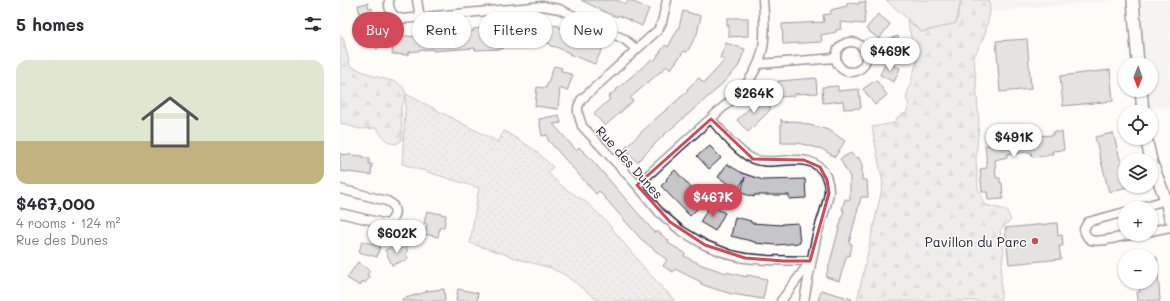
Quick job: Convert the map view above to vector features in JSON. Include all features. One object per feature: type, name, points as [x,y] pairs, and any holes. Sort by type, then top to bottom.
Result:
[{"type":"street","points":[[389,0],[388,6],[394,16],[402,19],[412,18]]},
{"type":"street","points":[[416,0],[419,12]]},
{"type":"street","name":"Rue des Dunes","points":[[667,0],[662,22],[658,30],[585,96],[578,107],[578,113],[582,126],[637,185],[659,212],[692,238],[717,250],[745,258],[810,262]]},
{"type":"street","points":[[637,185],[711,119],[744,86],[759,64],[765,33],[763,0]]},
{"type":"street","points":[[1132,0],[1137,57]]},
{"type":"street","points":[[471,13],[543,6],[551,7],[559,9],[624,39],[636,49]]},
{"type":"street","points":[[759,64],[836,58]]},
{"type":"street","points":[[711,119],[740,150],[753,158],[770,161],[804,160],[820,167],[828,180],[829,193],[810,262],[804,301]]},
{"type":"street","points":[[1158,176],[1168,199],[1170,218]]},
{"type":"street","points":[[340,189],[387,201],[392,204],[395,212],[391,222],[387,224],[340,213]]},
{"type":"street","points":[[1158,202],[1168,199]]},
{"type":"street","points":[[1118,214],[1088,222],[1084,229],[1086,236],[1090,239],[1101,240],[1118,237]]},
{"type":"street","points":[[1158,230],[1170,227]]},
{"type":"street","points":[[780,301],[810,262]]},
{"type":"highlighted area","points":[[711,119],[753,159],[804,160],[820,167],[827,180],[829,193],[810,261],[783,261],[745,258],[705,245],[670,222],[637,185]]},
{"type":"shaded area","points":[[989,0],[1118,0],[990,12]]},
{"type":"shaded area","points":[[1133,0],[1170,0],[1170,107],[1158,108],[1158,105],[1143,105],[1142,97],[1158,97],[1158,57],[1137,57]]},
{"type":"green space","points":[[886,0],[961,0],[956,23],[922,32]]},
{"type":"green space","points":[[961,0],[989,0],[990,12],[985,34],[974,57],[979,123],[976,159],[978,189],[986,205],[1006,210],[1011,220],[1000,230],[1004,251],[1001,270],[1001,299],[990,301],[857,301],[883,184],[872,127],[894,123],[897,118],[907,112],[909,104],[906,98],[917,61],[907,20],[922,32],[956,23]]},
{"type":"green space","points":[[340,35],[343,37],[350,66],[374,76],[396,82],[403,87],[406,94],[401,108],[402,140],[396,144],[385,139],[377,128],[360,129],[340,123]]},
{"type":"green space","points":[[406,94],[498,142],[504,131],[532,148],[553,167],[548,173],[564,188],[586,202],[605,220],[646,270],[675,301],[599,301],[565,275],[551,268],[470,243],[479,188],[402,164]]},
{"type":"building","points":[[581,0],[616,0],[626,4],[629,0],[649,9],[642,26],[618,15],[617,17],[617,12],[605,12]]},
{"type":"building","points":[[859,2],[866,2],[864,24],[840,22],[841,29],[836,30],[836,32],[821,35],[822,42],[783,44],[782,24],[824,22],[823,15],[831,14],[831,10],[847,6],[847,3],[859,4]]},
{"type":"building","points":[[368,3],[369,9],[372,8],[373,12],[359,12],[358,5]]},
{"type":"building","points":[[683,11],[701,16],[697,34],[687,52],[684,51],[671,69],[667,66],[630,98],[633,101],[605,126],[594,114],[610,99],[608,97],[652,59],[654,61],[665,45],[668,47],[679,27]]},
{"type":"building","points":[[878,14],[890,24],[879,39],[866,29]]},
{"type":"building","points":[[727,18],[748,18],[748,36],[729,37],[729,25],[727,26]]},
{"type":"building","points":[[552,25],[560,27],[560,48],[603,48],[595,64],[569,54],[570,53],[552,46]]},
{"type":"building","points":[[479,28],[479,48],[503,49],[475,50],[475,48],[433,51],[433,49],[409,52],[409,55],[392,54],[393,48],[404,48],[404,36],[412,37],[412,48],[471,48],[471,31],[474,31],[473,29]]},
{"type":"building","points":[[898,36],[902,52],[885,57],[880,42]]},
{"type":"building","points":[[1027,39],[1031,89],[1000,92],[996,41]]},
{"type":"building","points":[[726,43],[745,49],[738,67],[716,90],[664,135],[637,162],[625,148],[688,91],[687,89],[699,78],[704,83],[725,60],[720,58]]},
{"type":"building","points":[[886,62],[900,68],[894,82],[880,75]]},
{"type":"building","points":[[554,66],[562,68],[561,71],[573,75],[567,91],[560,88],[558,109],[535,106],[537,87],[546,88]]},
{"type":"building","points":[[1110,70],[1113,101],[1063,106],[1060,76]]},
{"type":"building","points":[[816,78],[817,93],[794,94],[795,96],[779,97],[778,81]]},
{"type":"building","points":[[876,80],[887,95],[875,105],[863,89]]},
{"type":"building","points":[[838,86],[838,91],[859,89],[861,108],[844,109],[843,101],[823,103],[822,87]]},
{"type":"building","points":[[761,97],[770,107],[770,110],[748,132],[737,120]]},
{"type":"building","points":[[559,115],[561,123],[553,124],[576,150],[579,147],[591,159],[655,233],[657,231],[669,241],[668,243],[685,253],[684,256],[702,265],[726,273],[767,279],[763,299],[732,294],[715,289],[701,284],[701,282],[675,269],[673,272],[663,266],[667,260],[640,238],[599,191],[596,194],[548,140],[547,135],[542,136],[539,119]]},
{"type":"building","points":[[781,119],[783,122],[794,121],[829,130],[845,141],[835,157],[822,149],[798,143],[781,143]]},
{"type":"building","points":[[1053,132],[1062,132],[1064,150],[1052,151],[1053,154],[1047,154],[1047,156],[1032,157],[1031,152],[1007,154],[1007,157],[995,160],[996,178],[1000,178],[1000,183],[1002,183],[1003,199],[988,200],[987,192],[982,192],[980,169],[987,168],[985,145],[993,145],[992,139],[1007,138],[1007,136],[1017,135],[1017,143],[1038,141],[1038,136],[1053,135]]},
{"type":"building","points":[[1113,133],[1118,153],[1118,190],[1109,192],[1095,137]]},
{"type":"building","points":[[710,146],[721,158],[709,169],[697,156]]},
{"type":"building","points":[[851,153],[855,158],[858,157],[862,164],[862,180],[867,180],[868,197],[861,197],[849,243],[852,244],[850,256],[847,255],[839,281],[826,277],[844,210],[842,210],[845,199],[850,200],[850,177],[840,159]]},
{"type":"building","points":[[340,154],[369,158],[369,164],[372,164],[371,175],[340,171]]},
{"type":"building","points":[[727,164],[742,173],[763,180],[805,179],[806,198],[789,199],[789,195],[754,195],[754,197],[741,193],[745,177],[738,190],[718,177]]},
{"type":"building","points":[[675,170],[704,202],[690,216],[661,186]]},
{"type":"building","points":[[710,205],[725,213],[715,231],[700,222]]},
{"type":"building","points":[[427,211],[446,215],[444,228],[440,227],[438,237],[425,234],[427,224],[424,223]]},
{"type":"building","points":[[735,217],[751,221],[751,223],[782,225],[798,223],[800,243],[776,245],[755,243],[731,236]]},
{"type":"building","name":"Pavillon du Parc","points":[[1057,223],[1058,236],[1062,235],[1063,246],[1059,246],[1061,259],[1009,264],[1005,228]]},
{"type":"building","points":[[362,241],[380,246],[377,257],[359,252]]},
{"type":"building","points":[[404,242],[408,252],[406,253],[408,259],[392,265],[385,250]]},
{"type":"building","points":[[358,262],[370,271],[367,275],[370,277],[365,283],[363,281],[360,286],[347,278]]},
{"type":"building","points":[[1158,272],[1160,301],[1138,301],[1137,292],[1140,292],[1140,289],[1158,289]]},
{"type":"building","points":[[444,289],[445,301],[402,301],[402,299],[426,291]]},
{"type":"building","points":[[458,289],[478,293],[477,301],[456,301]]},
{"type":"building","points":[[821,290],[852,299],[851,301],[818,301]]},
{"type":"place","name":"Pavillon du Parc","points":[[1035,241]]}]
